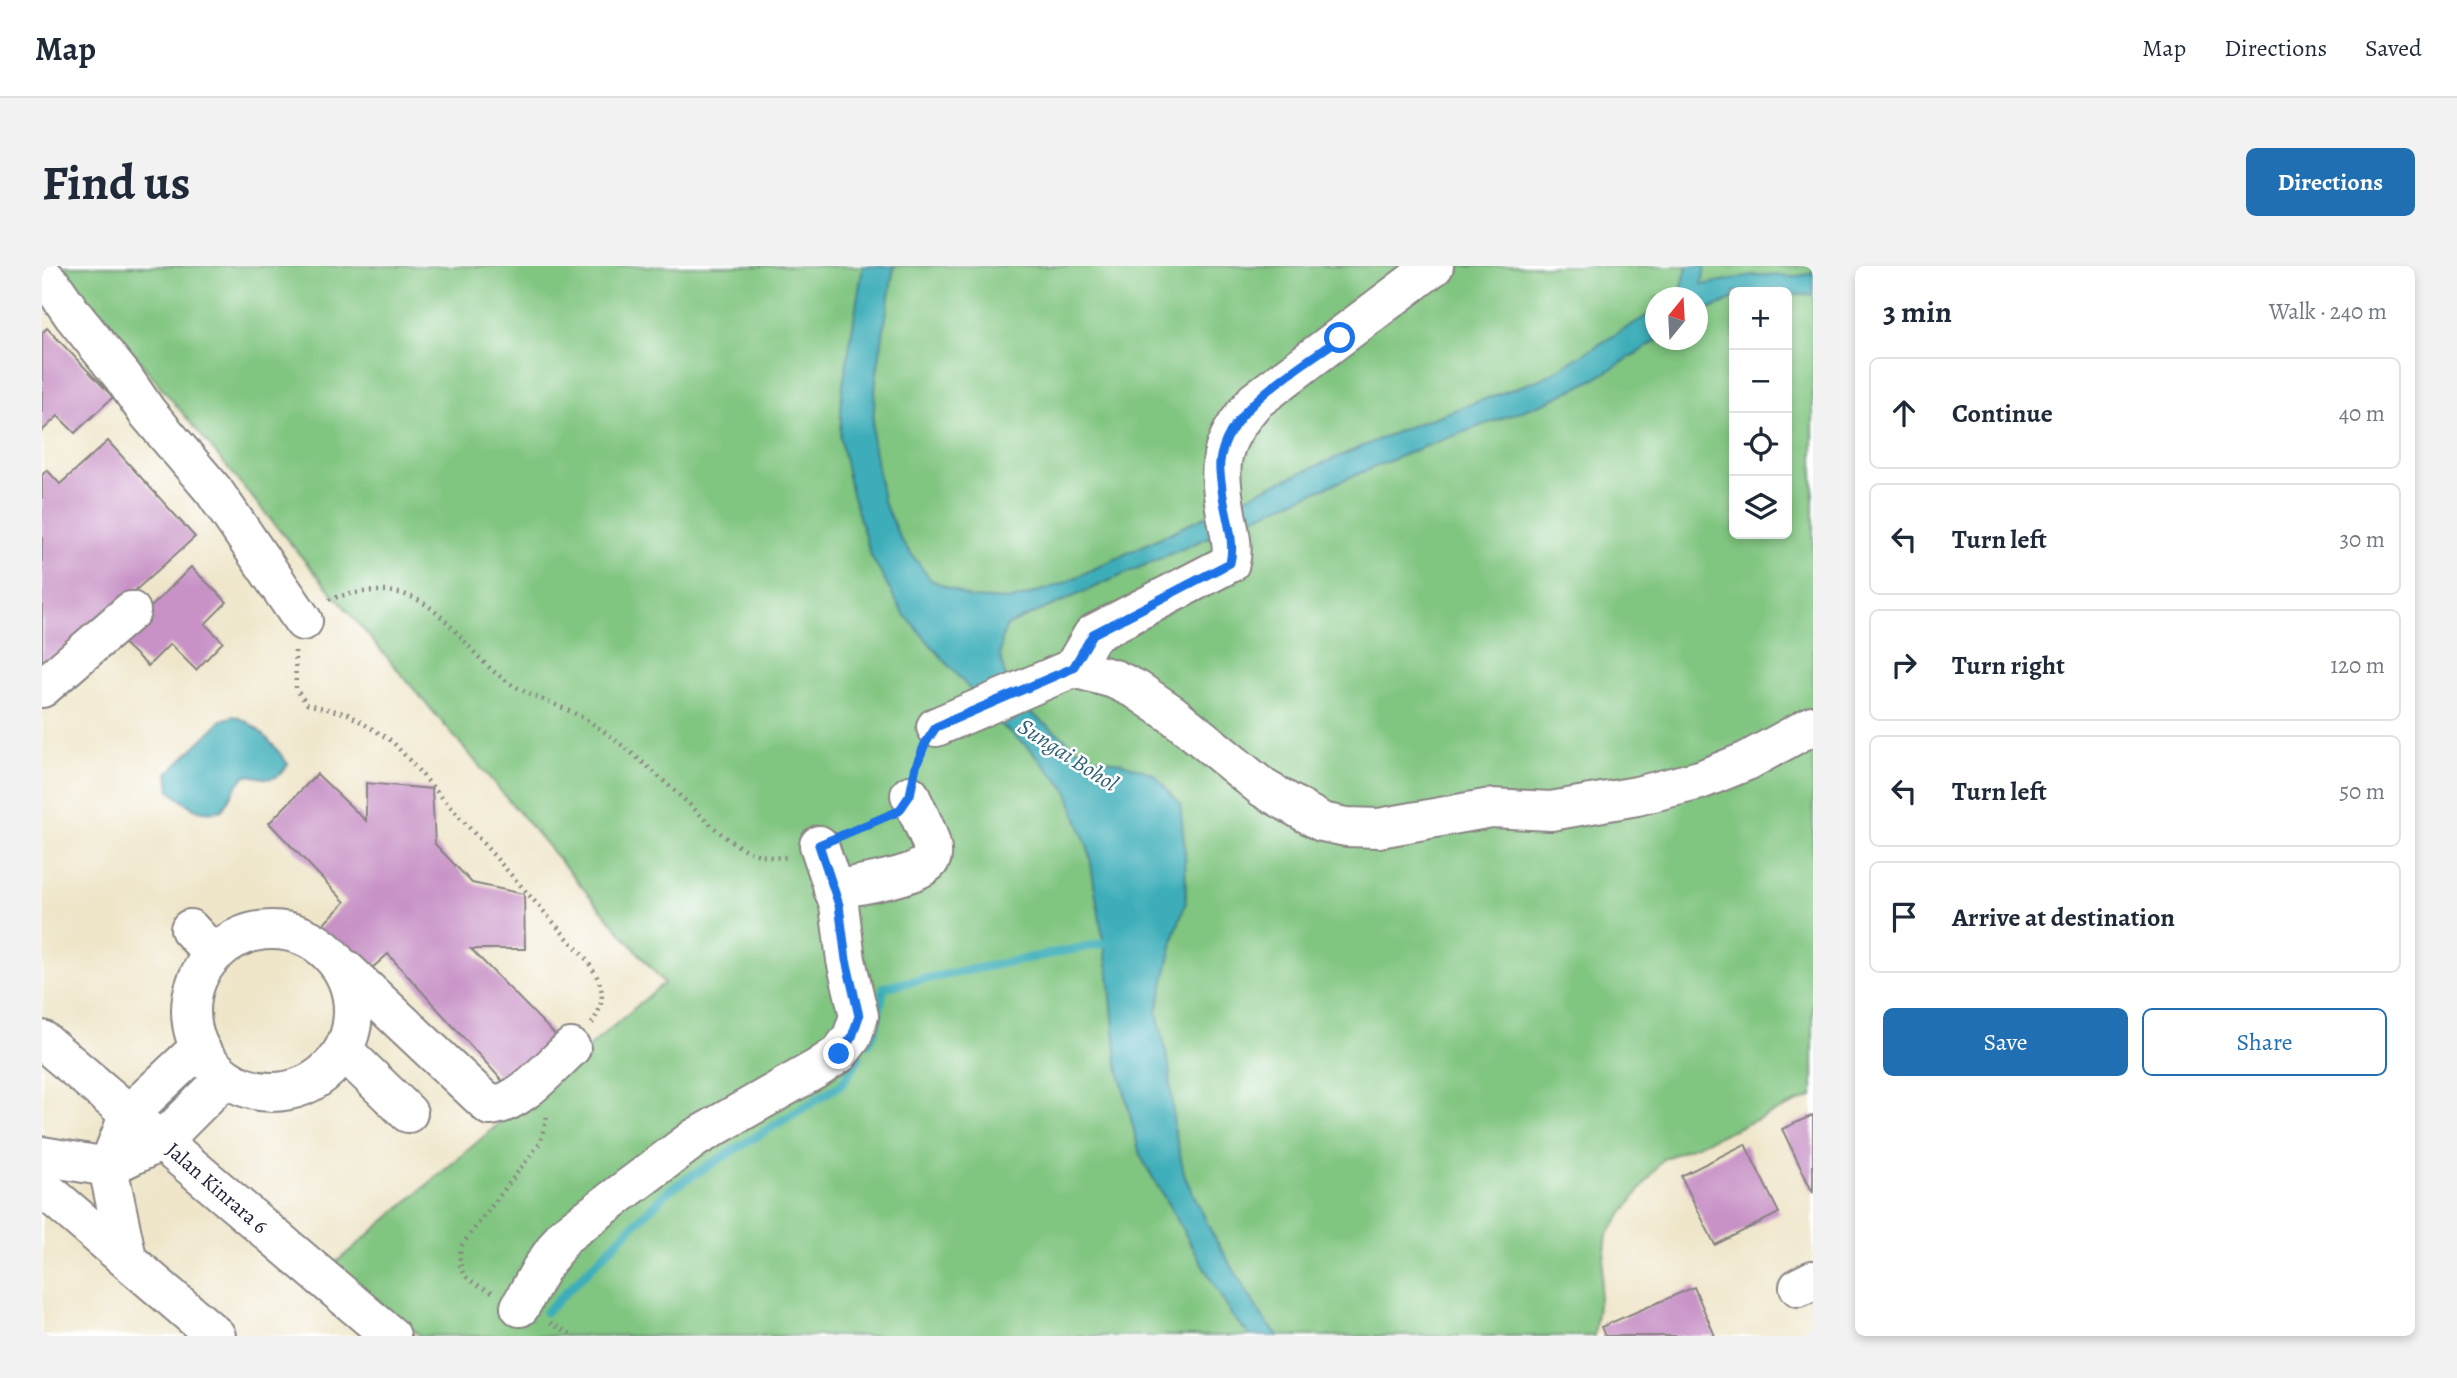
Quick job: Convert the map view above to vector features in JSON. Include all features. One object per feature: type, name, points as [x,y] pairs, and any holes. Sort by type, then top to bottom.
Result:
[{"type":"main road","points":[[936,727],[1063,672],[1093,634],[1230,563],[1233,552],[1222,493],[1220,463],[1225,443],[1238,421],[1255,401],[1434,266]]},
{"type":"main road","points":[[42,275],[123,377],[147,412],[214,491],[303,621]]},
{"type":"main road","points":[[42,688],[131,611]]},
{"type":"main road","points":[[1063,672],[1114,679],[1137,690],[1172,713],[1263,788],[1322,822],[1346,827],[1379,828],[1491,808],[1551,811],[1637,796],[1700,780],[1747,761],[1813,725]]},
{"type":"main road","points":[[833,890],[914,873],[927,865],[932,856],[931,845],[910,795]]},
{"type":"main road","points":[[520,1307],[541,1269],[564,1236],[695,1138],[839,1054],[852,1037],[859,1016],[846,960],[839,905],[819,845]]},
{"type":"main road","points":[[338,961],[349,982],[355,1005],[353,1028],[344,1051],[330,1069],[311,1083],[290,1091],[267,1092],[245,1088],[225,1077],[199,1048],[191,1024],[191,998],[198,974],[202,942],[232,940],[254,931],[277,929],[300,934],[321,945],[338,961],[490,1106],[504,1105],[517,1096],[571,1048]]},
{"type":"main road","name":"Jalan Kinrara 6","points":[[42,1040],[391,1336]]},
{"type":"main road","points":[[127,1258],[108,1167],[129,1114],[199,1048]]},
{"type":"main road","points":[[344,1051],[408,1113]]},
{"type":"main road","points":[[42,1156],[108,1167],[162,1141],[225,1077]]},
{"type":"main road","points":[[42,1187],[216,1336]]},
{"type":"path","points":[[571,1048],[586,1033],[599,1012],[603,995],[599,978],[586,959],[392,741],[348,714],[307,704],[296,689],[295,642],[303,621],[312,610],[343,595],[388,591],[413,596],[432,608],[502,678],[590,722],[680,795],[715,830],[742,849],[766,858],[789,857],[899,811],[910,795]]},
{"type":"path","points":[[548,1111],[548,1120],[540,1143],[514,1180],[474,1227],[461,1246],[458,1262],[463,1275],[575,1336]]},
{"type":"green space","points":[[42,266],[1813,266],[1813,1096],[1663,1159],[1607,1235],[1594,1336],[420,1336],[333,1265],[664,983],[300,555],[80,289],[42,290]]},
{"type":"water","name":"Sungai Bohol","points":[[863,266],[894,266],[876,379],[872,437],[883,501],[901,540],[931,580],[971,598],[1012,600],[1062,584],[1265,488],[1408,427],[1543,378],[1645,317],[1645,348],[1595,379],[1549,401],[1423,447],[1271,510],[1008,625],[1002,637],[1000,655],[1005,675],[1030,712],[1089,757],[1120,762],[1154,774],[1180,804],[1185,850],[1186,902],[1175,933],[1157,1012],[1169,1065],[1174,1128],[1185,1177],[1213,1235],[1264,1320],[1279,1336],[1250,1336],[1232,1316],[1140,1155],[1117,1062],[1109,975],[1089,852],[1067,790],[1029,748],[1000,724],[903,613],[871,556],[851,490],[840,438],[842,391]]},
{"type":"water","points":[[1687,266],[1705,266],[1702,285],[1753,275],[1799,276],[1813,273],[1813,295],[1792,294],[1792,287],[1729,287],[1729,300],[1708,310],[1708,287],[1682,287]]},
{"type":"water","points":[[234,716],[258,729],[288,764],[274,778],[246,775],[222,810],[206,812],[194,808],[170,791],[168,773],[222,720]]},
{"type":"building","points":[[47,328],[113,397],[75,433],[58,416],[42,431],[42,333]]},
{"type":"building","points":[[108,441],[195,537],[42,674],[42,475],[47,470],[60,484]]},
{"type":"building","points":[[191,567],[227,602],[205,624],[223,642],[196,670],[170,644],[148,666],[119,639]]},
{"type":"building","points":[[317,774],[366,821],[366,783],[432,789],[435,844],[472,883],[524,894],[525,949],[471,949],[564,1044],[506,1085],[388,954],[363,976],[318,930],[345,902],[269,823]]},
{"type":"building","points":[[1813,1115],[1813,1193],[1782,1129]]},
{"type":"building","points":[[1745,1144],[1779,1213],[1715,1245],[1681,1176]]},
{"type":"building","points":[[1694,1287],[1715,1336],[1605,1336],[1601,1327]]},
{"type":"waterway","points":[[868,1043],[875,1030],[884,987],[1115,941]]},
{"type":"waterway","points":[[546,1312],[669,1190],[842,1084],[859,1057]]},
{"type":"route","points":[[839,1054],[852,1037],[859,1016],[846,960],[839,905],[819,845],[899,811],[910,795],[916,766],[936,727],[1073,668],[1093,634],[1230,563],[1233,552],[1222,493],[1220,463],[1225,443],[1238,421],[1255,401],[1340,338]]}]
